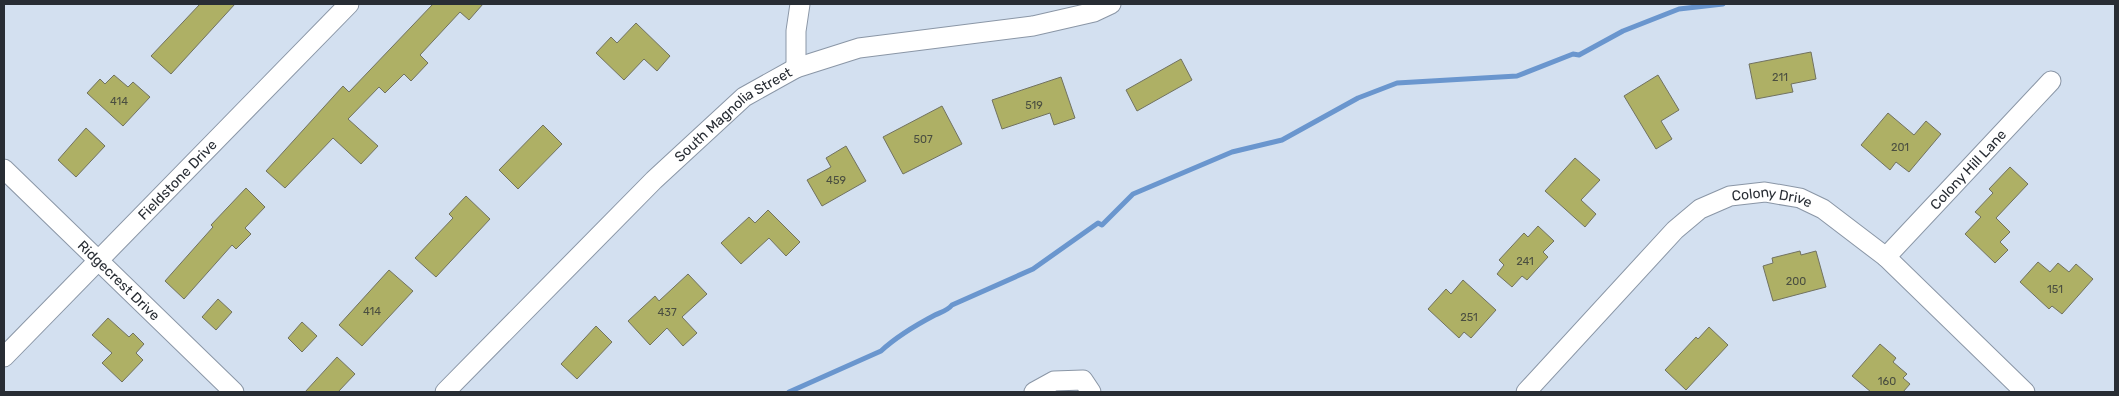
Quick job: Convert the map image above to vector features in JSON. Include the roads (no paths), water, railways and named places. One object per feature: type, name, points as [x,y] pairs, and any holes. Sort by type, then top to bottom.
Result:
[{"type":"street","name":"Fieldstone Drive","points":[[4,357],[350,4]]},
{"type":"street","points":[[796,68],[796,31],[800,4]]},
{"type":"street","name":"South Magnolia Street","points":[[445,392],[641,194],[744,96],[796,68],[859,48],[928,38],[983,34],[1033,26],[1094,12],[1110,4]]},
{"type":"street","name":"Colony Hill Lane","points":[[1886,258],[2051,81]]},
{"type":"street","name":"Ridgecrest Drive","points":[[4,170],[234,392]]},
{"type":"street","name":"Colony Drive","points":[[1526,392],[1675,230],[1700,209],[1730,196],[1766,192],[1800,198],[1823,209],[1886,258],[2025,392]]},
{"type":"street","points":[[1034,392],[1054,381],[1083,380],[1092,392]]},
{"type":"waterway","points":[[789,392],[881,351],[906,332],[952,305],[1033,269],[1098,223],[1102,225],[1133,194],[1232,152],[1282,140],[1358,98],[1397,83],[1517,76],[1573,54],[1579,55],[1623,31],[1679,9],[1723,4]]}]
